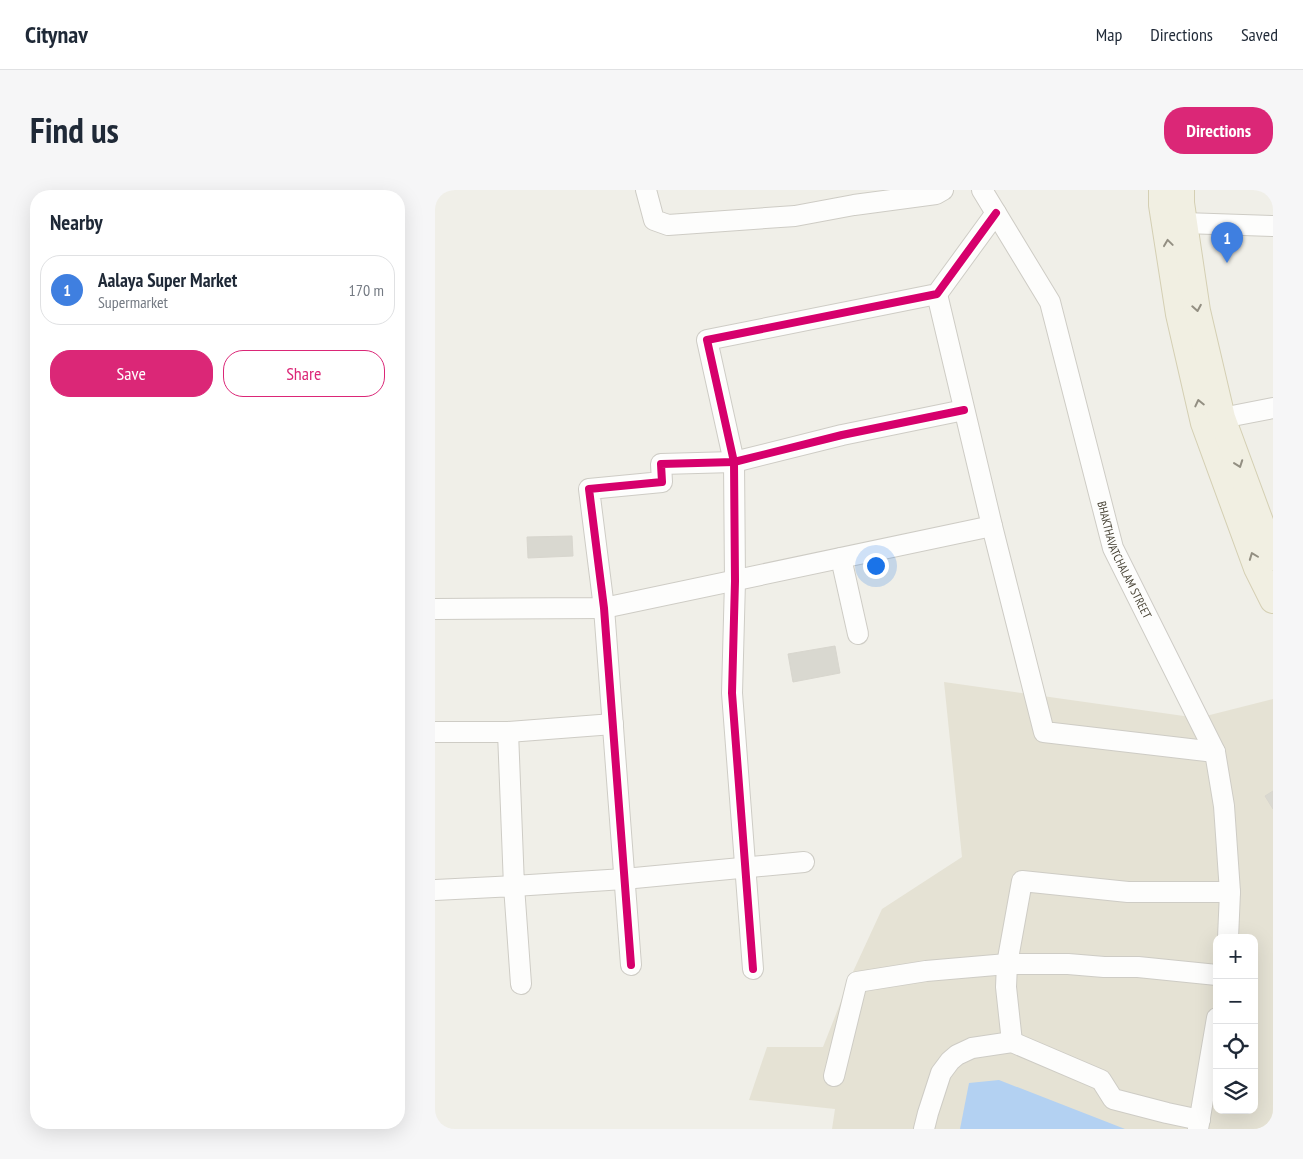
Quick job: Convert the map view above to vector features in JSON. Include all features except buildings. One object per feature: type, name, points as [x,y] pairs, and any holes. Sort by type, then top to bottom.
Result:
[{"type":"main road","points":[[1162,190],[1162,205],[1179,314],[1204,423],[1257,568],[1273,600]]},
{"type":"main road","points":[[1181,190],[1197,311],[1221,418],[1273,558]]},
{"type":"street","points":[[646,190],[654,220],[668,225],[795,216],[854,205],[936,194],[943,190]]},
{"type":"street","name":"BHAKTHAVATCHALAM STREET","points":[[982,190],[1050,302],[1113,548],[1215,752],[1224,806],[1230,892],[1228,934]]},
{"type":"street","points":[[753,969],[732,693],[735,581],[734,462],[707,340],[937,294],[996,213]]},
{"type":"street","points":[[1184,223],[1273,226]]},
{"type":"street","points":[[937,294],[991,526],[1044,732],[1215,752]]},
{"type":"street","points":[[1221,418],[1273,408]]},
{"type":"street","points":[[631,965],[604,608],[589,489],[661,482],[661,464],[734,462],[842,435],[964,410]]},
{"type":"street","points":[[435,609],[604,608],[991,526]]},
{"type":"street","points":[[841,558],[857,634]]},
{"type":"street","points":[[435,732],[508,732],[613,724]]},
{"type":"street","points":[[508,732],[514,886],[521,984]]},
{"type":"street","points":[[435,890],[624,879],[805,862]]},
{"type":"street","points":[[1012,1042],[1006,987],[1007,964],[1022,881],[1128,892],[1230,892]]},
{"type":"street","points":[[834,1076],[857,982],[926,971],[1007,964],[1068,964],[1104,968],[1138,967],[1213,975]]},
{"type":"street","points":[[924,1129],[941,1073],[950,1061],[957,1055],[972,1048],[1012,1042],[1101,1080],[1113,1099],[1167,1113],[1199,1124],[1216,1024]]},
{"type":"shaded area","points":[[944,682],[1198,718],[1273,699],[1273,1129],[832,1129],[835,1109],[749,1100],[767,1047],[823,1047],[851,976],[882,909],[962,857]]},
{"type":"water","points":[[999,1080],[1125,1129],[960,1129],[969,1083]]},
{"type":"cycle path","points":[[753,969],[732,693],[735,581],[734,462],[707,340],[937,294],[996,213]]},
{"type":"cycle path","points":[[631,965],[604,608],[589,489],[662,482],[661,464],[734,462],[842,435],[964,410]]},
{"type":"place","name":"Aalaya Super Market","points":[[1227,263]]}]
